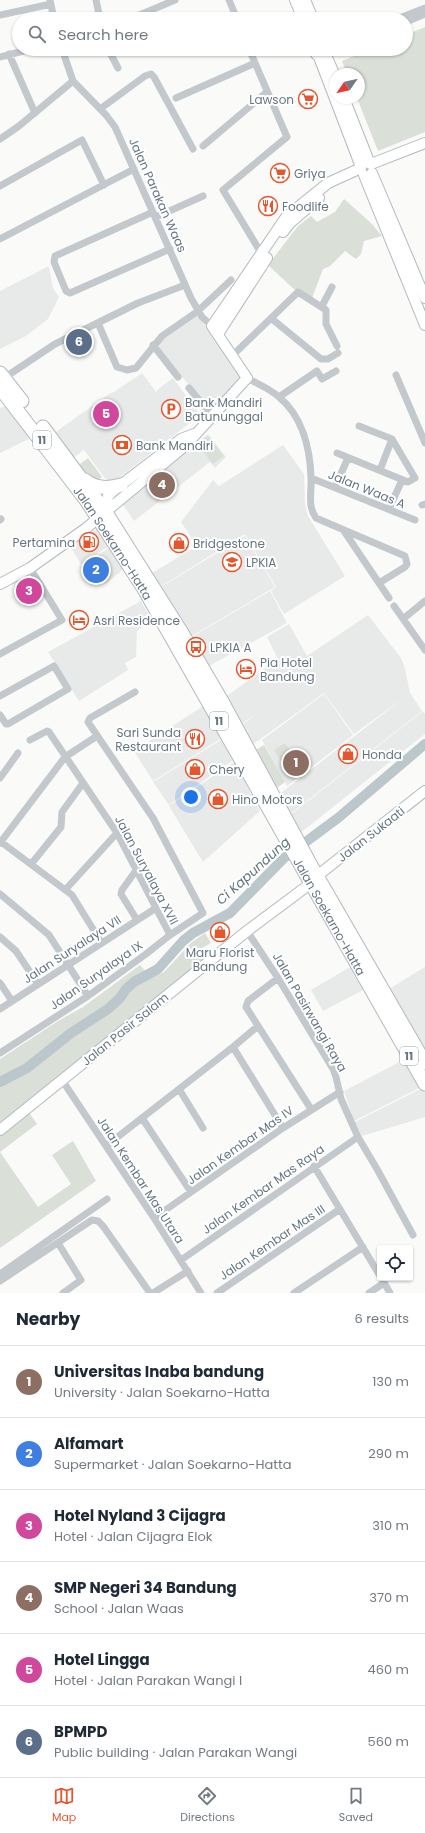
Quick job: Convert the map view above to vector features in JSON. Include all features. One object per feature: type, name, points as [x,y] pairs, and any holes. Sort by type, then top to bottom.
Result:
[{"type":"highway","name":"Jalan Soekarno-Hatta","points":[[1,380],[82,478],[102,514]]},
{"type":"highway","name":"Jalan Soekarno-Hatta","points":[[1,380],[43,442],[102,514],[147,576],[223,703],[310,876],[398,1026],[425,1084]]},
{"type":"highway","points":[[82,478],[99,487],[112,488],[121,485]]},
{"type":"highway","name":"Jalan Soekarno-Hatta","points":[[398,1026],[425,1063]]},
{"type":"street","points":[[96,0],[99,12]]},
{"type":"street","points":[[147,12],[175,0]]},
{"type":"street","points":[[229,0],[234,12]]},
{"type":"street","points":[[295,0],[300,12]]},
{"type":"street","points":[[305,0],[310,12]]},
{"type":"street","points":[[0,14],[50,2],[52,12]]},
{"type":"street","points":[[413,13],[425,8]]},
{"type":"street","points":[[413,19],[425,14]]},
{"type":"street","points":[[0,57],[12,53]]},
{"type":"street","points":[[9,54],[35,113]]},
{"type":"street","points":[[0,138],[35,113],[73,81],[64,56]]},
{"type":"street","points":[[112,56],[118,68]]},
{"type":"street","points":[[252,56],[287,137],[223,190],[225,196],[263,257]]},
{"type":"street","points":[[323,56],[330,68]]},
{"type":"street","points":[[323,56],[367,169],[425,326]]},
{"type":"street","points":[[176,98],[255,63]]},
{"type":"street","points":[[100,109],[144,76],[151,74],[154,76],[192,149]]},
{"type":"street","name":"Jalan Parakan Waas","points":[[73,81],[115,127],[185,285],[198,311],[215,330]]},
{"type":"street","points":[[203,146],[267,92]]},
{"type":"street","points":[[346,104],[367,169],[425,298]]},
{"type":"street","points":[[0,186],[82,140],[104,185]]},
{"type":"street","points":[[379,584],[407,564],[403,554],[316,518],[310,510],[311,478],[308,450],[300,424],[279,397],[247,378],[215,330],[263,257],[285,228],[301,213],[332,188],[367,169],[425,143]]},
{"type":"street","points":[[367,169],[425,150]]},
{"type":"street","points":[[0,239],[134,169]]},
{"type":"street","points":[[170,249],[70,293],[66,292],[54,262],[55,256],[203,196]]},
{"type":"street","points":[[98,323],[117,367],[127,370],[136,368],[162,336],[198,311],[231,280]]},
{"type":"street","points":[[1,380],[55,344],[138,303],[185,285]]},
{"type":"street","points":[[322,306],[332,287]]},
{"type":"street","points":[[233,355],[272,319],[297,292],[322,306],[326,310],[326,324],[338,350],[328,359],[321,359],[272,319]]},
{"type":"street","points":[[154,345],[178,377]]},
{"type":"street","points":[[279,397],[317,371],[323,382],[336,371]]},
{"type":"street","points":[[396,375],[425,443]]},
{"type":"street","points":[[0,584],[30,568],[102,514],[186,446],[196,433],[213,418],[247,378]]},
{"type":"street","points":[[189,388],[213,418]]},
{"type":"street","points":[[337,453],[402,480],[410,482],[415,478],[415,475],[392,439],[359,426]]},
{"type":"street","points":[[102,514],[108,496],[181,439],[196,433]]},
{"type":"street","points":[[380,470],[392,439]]},
{"type":"street","points":[[335,487],[348,458]]},
{"type":"street","name":"Jalan Waas A","points":[[311,478],[415,520]]},
{"type":"street","points":[[389,509],[402,480]]},
{"type":"street","points":[[344,530],[389,598]]},
{"type":"street","points":[[354,546],[359,536]]},
{"type":"street","points":[[0,654],[62,620],[30,568]]},
{"type":"street","points":[[403,619],[425,601]]},
{"type":"street","points":[[394,606],[425,650]]},
{"type":"street","points":[[0,696],[54,666],[56,667],[68,690],[8,724],[6,724],[0,715]]},
{"type":"street","points":[[102,942],[76,900],[66,889],[1,842],[65,756],[97,736],[88,722],[89,719],[134,692]]},
{"type":"street","name":"Jalan Suryalaya XVII","points":[[30,740],[48,731],[117,833],[170,935]]},
{"type":"street","name":"Jalan Suryalaya IX","points":[[0,1053],[88,996],[170,935],[203,913],[153,818],[97,736]]},
{"type":"street","points":[[0,778],[18,753]]},
{"type":"street","points":[[32,863],[61,827],[62,812],[83,783]]},
{"type":"street","name":"Jalan Sukaati","points":[[310,876],[425,791]]},
{"type":"street","points":[[66,889],[117,833]]},
{"type":"street","points":[[137,869],[122,890],[121,894],[137,920]]},
{"type":"street","name":"Jalan Pasir Salam","points":[[0,1130],[249,930],[256,921],[310,876]]},
{"type":"street","points":[[0,894],[44,929],[88,996]]},
{"type":"street","name":"Jalan Suryalaya VII","points":[[0,1010],[67,964],[156,908]]},
{"type":"street","name":"Jalan Pasirwangi Raya","points":[[249,930],[333,1069],[340,1092],[358,1137],[413,1235]]},
{"type":"street","points":[[0,937],[16,951],[38,984]]},
{"type":"street","points":[[278,978],[248,1001],[246,1005],[311,1109]]},
{"type":"street","points":[[0,983],[12,1001]]},
{"type":"street","points":[[106,1146],[258,1026]]},
{"type":"street","points":[[233,1047],[283,1128]]},
{"type":"street","name":"Jalan Kembar Mas Utara","points":[[62,1080],[154,1218],[201,1293]]},
{"type":"street","points":[[179,1089],[203,1128]]},
{"type":"street","name":"Jalan Kembar Mas IV","points":[[154,1218],[311,1109],[340,1092]]},
{"type":"street","points":[[142,1118],[191,1192]]},
{"type":"street","name":"Jalan Kembar Mas Raya","points":[[181,1260],[314,1166],[358,1137]]},
{"type":"street","points":[[314,1166],[377,1271]]},
{"type":"street","points":[[0,1274],[107,1199]]},
{"type":"street","name":"Jalan Kembar Mas III","points":[[217,1293],[340,1210]]},
{"type":"street","points":[[0,1282],[92,1220],[98,1221],[152,1293],[188,1271]]},
{"type":"street","points":[[58,1243],[81,1280],[63,1293]]},
{"type":"street","points":[[294,1293],[363,1247]]},
{"type":"street","points":[[369,1293],[380,1281]]},
{"type":"street","points":[[383,1281],[390,1293]]},
{"type":"shaded area","points":[[425,27],[425,132],[378,151],[359,104],[365,104],[365,68],[345,68],[342,61],[354,56],[413,56],[413,32]]},
{"type":"shaded area","points":[[344,199],[371,223],[382,236],[364,241],[361,254],[356,259],[345,251],[330,266],[323,269],[312,298],[297,292],[268,265],[298,226],[311,216],[317,222],[335,212]]},
{"type":"shaded area","points":[[49,266],[53,288],[59,297],[48,319],[26,336],[0,349],[0,291]]},
{"type":"shaded area","points":[[195,313],[245,375],[211,411],[155,345]]},
{"type":"shaded area","points":[[142,373],[157,393],[157,390],[173,378],[200,415],[110,485],[84,450],[89,446],[72,459],[53,434],[109,394]]},
{"type":"shaded area","points":[[7,405],[31,438],[0,453],[0,408]]},
{"type":"shaded area","points":[[208,434],[226,457],[215,468],[210,462],[134,521],[122,503]]},
{"type":"shaded area","points":[[208,436],[224,456],[213,464],[197,444]]},
{"type":"shaded area","points":[[283,445],[304,474],[305,505],[308,516],[345,576],[284,614],[271,591],[276,587],[245,534],[160,587],[152,573],[197,546],[181,522],[213,480],[219,486]]},
{"type":"shaded area","points":[[88,458],[102,477],[93,484],[79,465]]},
{"type":"shaded area","points":[[96,529],[109,546],[81,564],[70,546]]},
{"type":"shaded area","name":"LPKIA","points":[[245,536],[275,587],[190,637],[161,587]]},
{"type":"shaded area","points":[[109,548],[125,568],[105,584],[100,577],[96,579],[85,563]]},
{"type":"shaded area","points":[[270,591],[287,623],[207,667],[190,638]]},
{"type":"shaded area","points":[[141,601],[152,621],[137,631],[136,657],[125,663],[128,670],[79,701],[48,652]]},
{"type":"shaded area","points":[[368,615],[401,658],[410,693],[422,711],[289,815],[277,796],[405,697],[354,734],[324,693],[251,746],[240,727],[257,713],[239,726],[224,698],[278,659],[267,637],[289,624],[307,656]]},
{"type":"shaded area","points":[[324,694],[353,735],[287,786],[262,740]]},
{"type":"shaded area","points":[[203,706],[222,738],[153,781],[134,751]]},
{"type":"shaded area","points":[[423,711],[425,714],[425,734],[299,834],[289,816]]},
{"type":"shaded area","points":[[221,740],[233,760],[169,805],[153,782]]},
{"type":"shaded area","points":[[285,743],[300,766],[289,773],[274,750]]},
{"type":"shaded area","points":[[264,745],[285,782],[274,790],[254,751]]},
{"type":"shaded area","points":[[234,762],[260,811],[203,862],[169,806]]},
{"type":"shaded area","points":[[205,933],[211,943],[197,951],[202,960],[0,1125],[0,1059],[58,1021],[83,1007],[140,965],[151,978],[164,972],[192,942]]},
{"type":"shaded area","points":[[350,967],[363,990],[323,1011],[311,990]]},
{"type":"shaded area","points":[[425,967],[425,1057],[387,990]]},
{"type":"shaded area","points":[[405,1059],[421,1087],[354,1121],[344,1091]]},
{"type":"shaded area","points":[[422,1088],[425,1093],[425,1117],[362,1136],[355,1122]]},
{"type":"shaded area","points":[[28,1111],[37,1124],[0,1152],[0,1134]]},
{"type":"shaded area","points":[[73,1141],[96,1181],[0,1248],[0,1152],[38,1207],[71,1184],[52,1155]]},
{"type":"waterway","name":"Ci Kapundung","points":[[0,1082],[27,1068],[71,1033],[108,1009],[134,982],[158,969],[183,941],[193,933],[230,913],[284,858],[338,818],[425,744]]},
{"type":"place","name":"Lawson","points":[[308,99]]},
{"type":"place","name":"Griya","points":[[280,173]]},
{"type":"place","name":"Foodlife","points":[[268,206]]},
{"type":"place","name":"BPMPD","points":[[79,342]]},
{"type":"place","name":"Bank Mandiri Batununggal","points":[[171,409]]},
{"type":"place","name":"Hotel Lingga","points":[[106,414]]},
{"type":"place","name":"Bank Mandiri","points":[[122,445]]},
{"type":"place","name":"SMP Negeri 34 Bandung","points":[[162,485]]},
{"type":"place","name":"Pertamina","points":[[89,542]]},
{"type":"place","name":"Bridgestone","points":[[179,543]]},
{"type":"place","name":"LPKIA","points":[[232,562]]},
{"type":"place","name":"Alfamart","points":[[96,570]]},
{"type":"place","name":"Hotel Nyland 3 Cijagra","points":[[29,591]]},
{"type":"place","name":"Asri Residence","points":[[79,620]]},
{"type":"place","name":"LPKIA A","points":[[196,647]]},
{"type":"place","name":"Pia Hotel Bandung","points":[[246,669]]},
{"type":"place","name":"Sari Sunda Restaurant","points":[[195,739]]},
{"type":"place","name":"Honda","points":[[348,754]]},
{"type":"place","name":"Universitas Inaba bandung","points":[[296,763]]},
{"type":"place","name":"Chery","points":[[195,769]]},
{"type":"place","name":"Hino Motors","points":[[218,799]]},
{"type":"place","name":"Maru Florist Bandung","points":[[220,932]]}]
